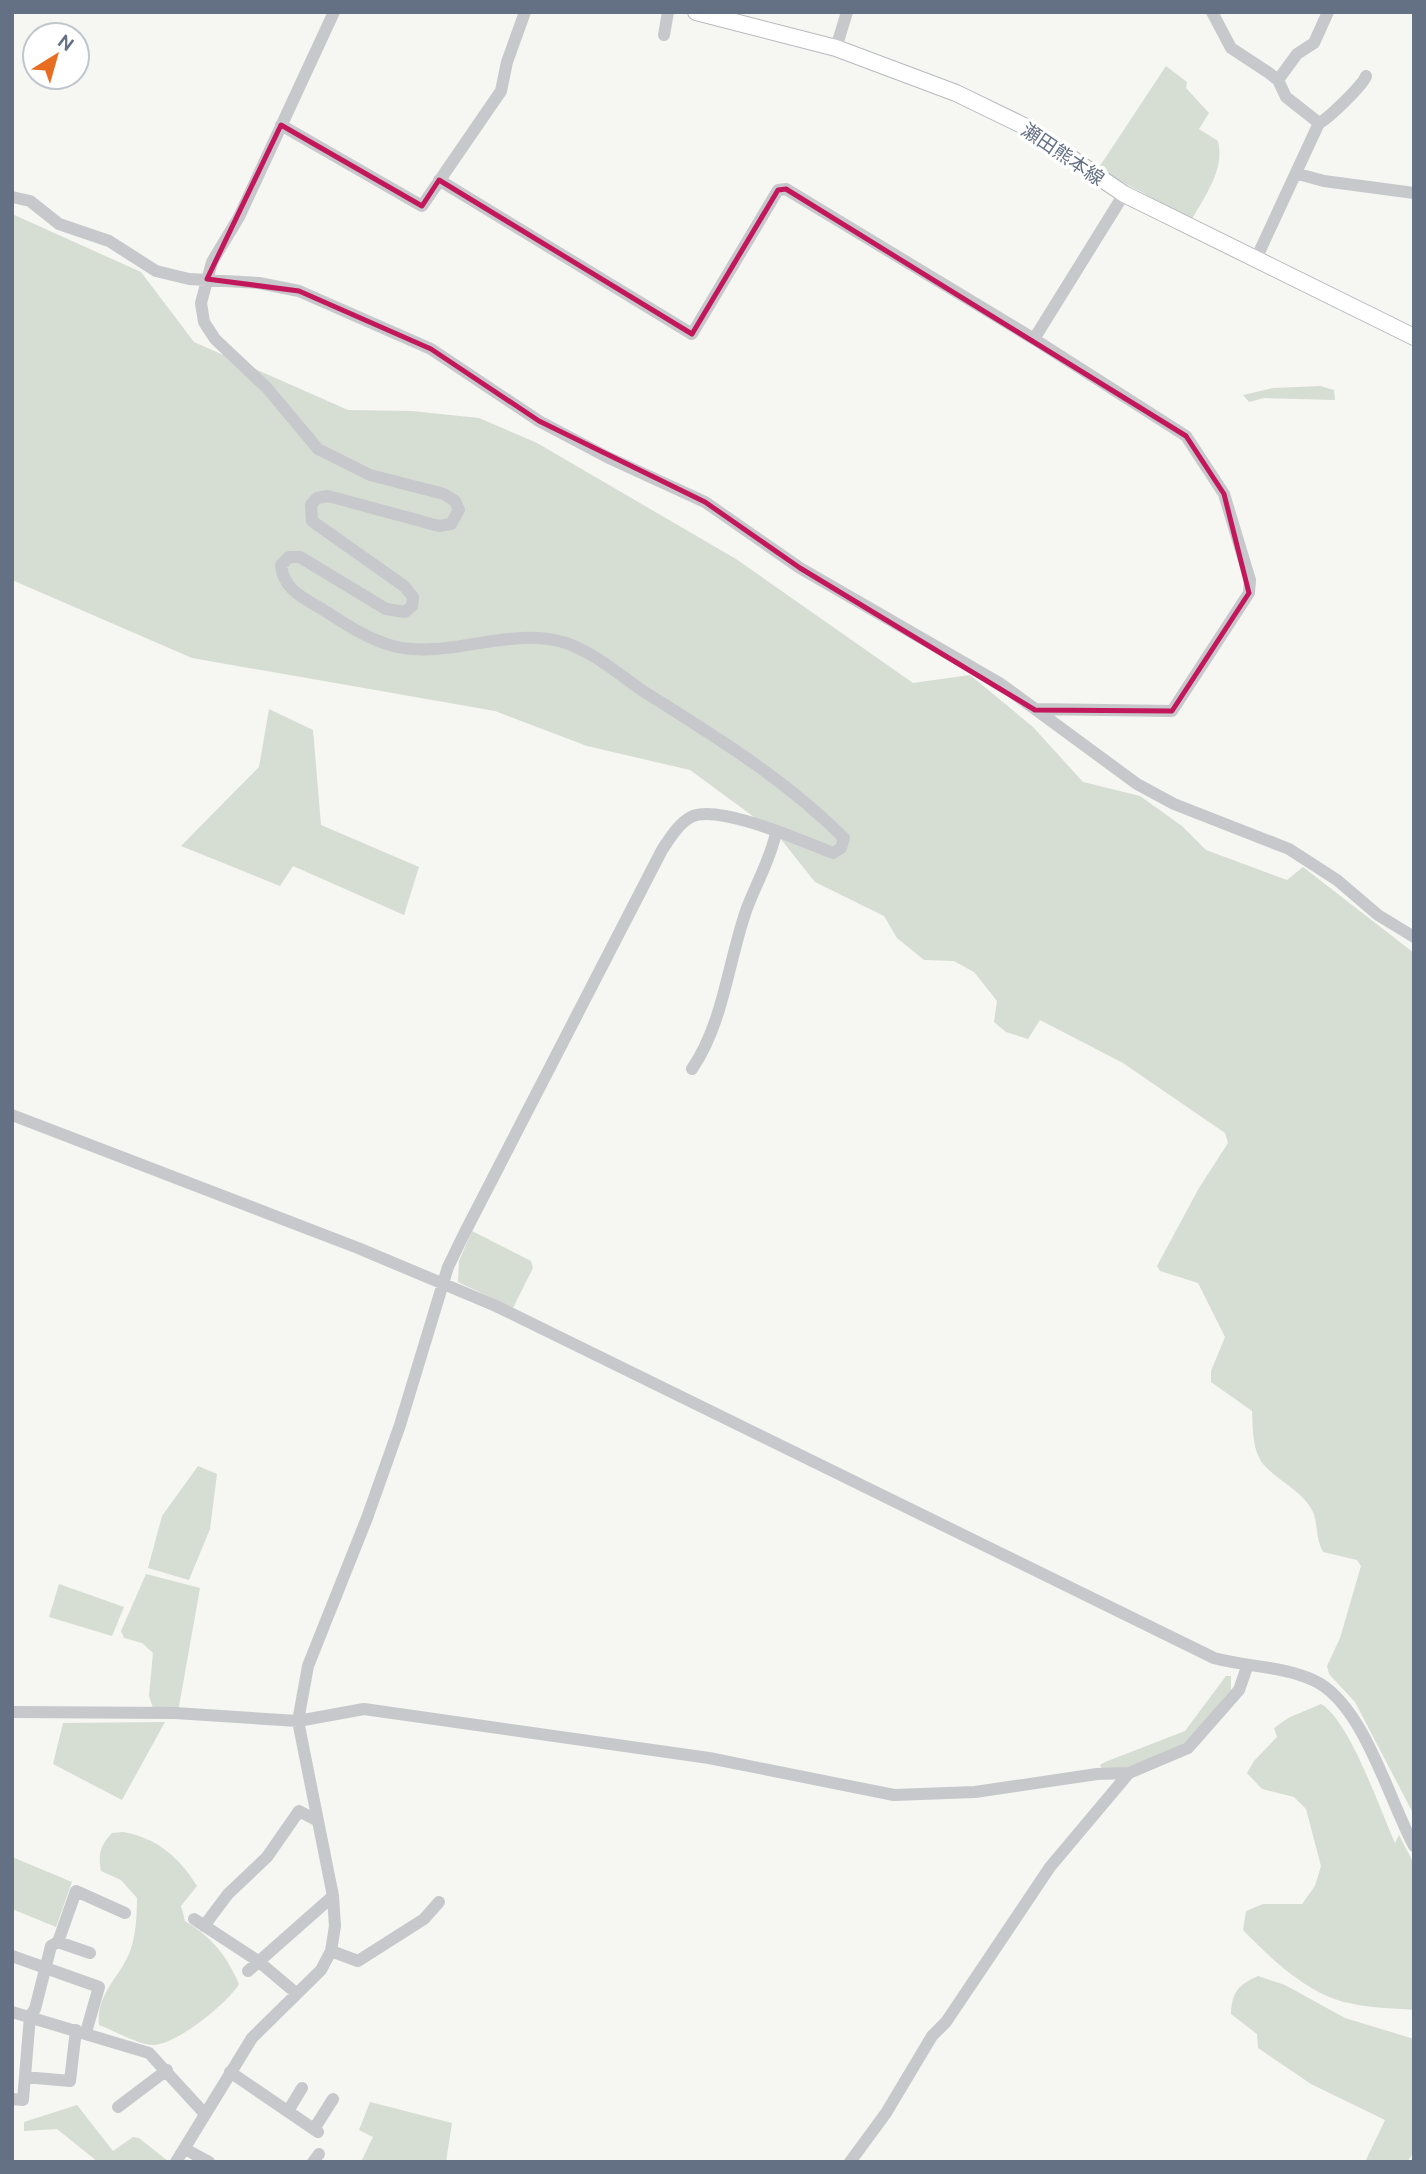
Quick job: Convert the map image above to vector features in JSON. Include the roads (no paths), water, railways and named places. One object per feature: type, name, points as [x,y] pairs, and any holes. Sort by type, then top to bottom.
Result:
[{"type":"main road","name":"瀬田熊本線","points":[[696,12],[836,48],[956,93],[1005,116],[1124,194],[1414,337]]},
{"type":"street","points":[[176,2162],[252,2038],[321,1970],[331,1951],[335,1926],[333,1896],[298,1721],[308,1666],[400,1425],[442,1286],[464,1234],[662,850],[682,822],[704,813],[735,817],[833,853],[841,848],[844,838],[811,805],[745,754],[569,644],[534,638],[428,649],[395,647],[374,640],[290,589],[282,576],[281,565],[289,557],[300,557],[386,609],[405,612],[412,606],[413,597],[404,586],[312,520],[311,505],[317,498],[328,496],[439,526],[451,524],[459,510],[455,501],[444,494],[370,475],[318,449],[267,388],[215,339],[204,322],[201,303],[212,262],[239,217],[334,12]]},
{"type":"street","points":[[281,125],[422,206],[501,91],[507,62],[525,12]]},
{"type":"street","points":[[664,35],[668,12]]},
{"type":"street","points":[[836,48],[848,12]]},
{"type":"street","points":[[1212,12],[1231,48],[1278,80],[1286,97],[1319,123]]},
{"type":"street","points":[[1278,80],[1297,54],[1314,43],[1328,12]]},
{"type":"street","points":[[1256,259],[1276,211],[1298,174],[1319,123],[1327,120],[1349,93],[1362,85],[1366,76]]},
{"type":"street","points":[[1298,174],[1324,181],[1414,193]]},
{"type":"street","points":[[439,180],[692,334],[778,190],[786,189],[1034,339],[1186,436],[1224,494],[1250,580],[1249,593],[1172,711],[1035,709]]},
{"type":"street","points":[[1034,339],[1124,194]]},
{"type":"street","points":[[12,197],[30,201],[59,224],[109,241],[156,271],[189,279],[299,291],[431,349],[539,421],[607,457],[705,502],[800,568],[1001,684],[1137,784],[1174,804],[1289,849],[1337,880],[1378,915],[1414,937]]},
{"type":"street","points":[[692,1069],[711,1039],[747,908],[772,853],[776,833]]},
{"type":"street","points":[[12,1115],[358,1248],[442,1286],[496,1306],[1214,1658],[1247,1667],[1296,1674],[1315,1681],[1338,1696],[1354,1715],[1414,1846]]},
{"type":"street","points":[[12,1712],[175,1713],[298,1721],[364,1709],[422,1715],[709,1758],[894,1795],[975,1792],[1097,1774],[1129,1773],[1188,1748],[1239,1690],[1247,1667]]},
{"type":"street","points":[[849,2162],[886,2113],[932,2036],[946,2022],[1050,1867],[1129,1773]]},
{"type":"street","points":[[296,1993],[258,1961],[199,1923],[267,1857],[299,1811],[318,1821]]},
{"type":"street","points":[[12,2099],[23,2100],[30,2016],[35,2009],[51,1946],[58,1942],[76,1891],[125,1913]]},
{"type":"street","points":[[248,1971],[333,1896]]},
{"type":"street","points":[[331,1951],[358,1961],[424,1919],[439,1902]]},
{"type":"street","points":[[58,1942],[90,1953]]},
{"type":"street","points":[[12,1956],[99,1987],[81,2031],[70,2081],[25,2077]]},
{"type":"street","points":[[12,2012],[149,2053],[205,2114]]},
{"type":"street","points":[[118,2107],[167,2070]]},
{"type":"street","points":[[230,2072],[316,2130],[333,2099]]},
{"type":"street","points":[[288,2111],[302,2088]]},
{"type":"street","points":[[185,2149],[209,2162]]}]
